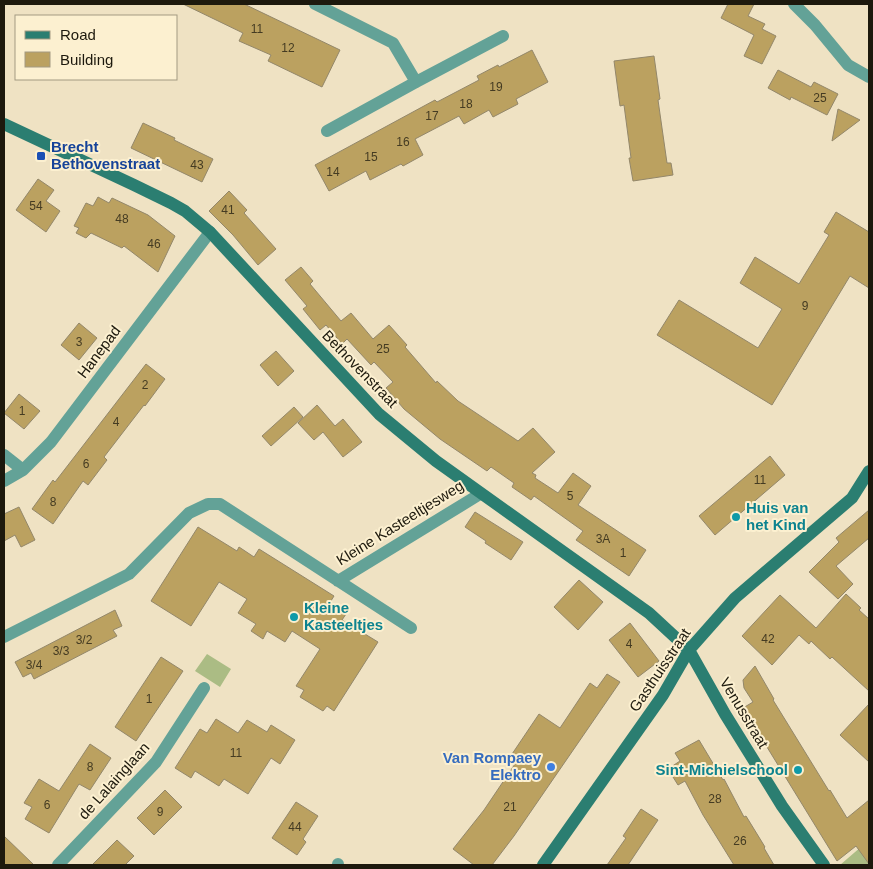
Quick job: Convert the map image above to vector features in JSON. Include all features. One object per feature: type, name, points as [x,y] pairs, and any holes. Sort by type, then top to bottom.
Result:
[{"type":"main road","name":"Bethovenstraat","points":[[4,124],[185,211],[210,232],[379,414],[480,494],[649,613],[689,650]]},
{"type":"main road","name":"Gasthuisstraat","points":[[543,865],[663,695],[689,650],[735,598],[852,498],[869,471]]},
{"type":"main road","name":"Venusstraat","points":[[689,650],[725,714],[782,806],[824,865]]},
{"type":"street","points":[[315,4],[393,43],[416,82]]},
{"type":"street","points":[[794,4],[815,25],[848,65],[869,77]]},
{"type":"street","points":[[327,132],[503,36]]},
{"type":"street","name":"Hanepad","points":[[4,481],[22,470],[51,442],[210,232]]},
{"type":"street","points":[[4,455],[22,470]]},
{"type":"street","name":"Kleine Kasteeltjesweg","points":[[338,581],[480,494]]},
{"type":"street","name":"Kleine Kasteeltjesweg","points":[[4,638],[129,574],[189,513],[208,504],[220,504],[411,628]]},
{"type":"street","name":"de Lalainglaan","points":[[58,865],[156,762],[204,688]]},
{"type":"green space","points":[[207,654],[231,669],[220,687],[195,671]]},
{"type":"green space","points":[[869,840],[869,865],[840,865]]},
{"type":"building","points":[[183,4],[244,4],[340,50],[322,87],[268,61],[271,55],[239,41],[243,33]]},
{"type":"building","points":[[728,4],[754,4],[748,16],[765,24],[762,29],[776,36],[762,64],[744,56],[754,35],[721,18]]},
{"type":"building","points":[[532,50],[548,82],[516,99],[518,104],[493,117],[489,110],[464,124],[459,116],[415,139],[423,155],[370,180],[366,171],[329,191],[315,165],[435,100],[437,102],[479,80],[477,76]]},
{"type":"building","points":[[654,56],[667,163],[671,163],[673,175],[633,181],[624,105],[620,106],[614,61]]},
{"type":"building","points":[[778,70],[811,87],[814,82],[838,94],[827,115],[791,97],[790,100],[768,88]]},
{"type":"building","points":[[838,109],[860,120],[832,141]]},
{"type":"building","points":[[143,123],[213,159],[202,182],[131,148]]},
{"type":"building","points":[[38,179],[54,190],[46,201],[60,211],[46,232],[16,210]]},
{"type":"building","points":[[229,191],[247,210],[244,213],[276,249],[258,265],[233,235],[209,211]]},
{"type":"building","points":[[98,197],[109,203],[112,198],[148,215],[175,236],[158,272],[124,246],[122,248],[91,233],[86,238],[76,233],[79,228],[74,226],[86,203],[93,206]]},
{"type":"building","points":[[836,212],[869,232],[869,288],[850,276],[772,405],[657,335],[679,300],[758,348],[782,309],[740,283],[755,257],[799,284],[829,235],[824,232]]},
{"type":"building","points":[[301,267],[313,281],[310,284],[341,321],[351,313],[373,339],[389,325],[436,383],[437,381],[458,401],[518,441],[533,428],[555,452],[532,473],[536,475],[535,478],[558,493],[573,473],[591,486],[578,505],[646,550],[629,576],[576,540],[583,531],[534,496],[531,500],[512,487],[514,483],[491,467],[487,471],[440,439],[404,409],[386,388],[393,382],[374,362],[371,365],[347,339],[342,344],[326,325],[320,330],[303,309],[307,306],[285,280]]},
{"type":"building","points":[[79,323],[97,338],[79,360],[61,345]]},
{"type":"building","points":[[276,351],[294,371],[278,386],[260,365]]},
{"type":"building","points":[[146,364],[165,379],[104,457],[107,460],[88,485],[83,481],[53,524],[32,509]]},
{"type":"building","points":[[19,394],[40,411],[24,429],[4,413]]},
{"type":"building","points":[[317,405],[335,426],[343,419],[362,442],[343,457],[323,432],[314,440],[298,423]]},
{"type":"building","points":[[294,407],[303,417],[271,446],[262,436]]},
{"type":"building","points":[[770,456],[785,475],[715,535],[699,516]]},
{"type":"building","points":[[19,507],[35,540],[21,547],[15,535],[4,541],[4,514]]},
{"type":"building","points":[[869,510],[869,538],[836,566],[853,584],[838,599],[809,572],[839,542],[836,538]]},
{"type":"building","points":[[475,512],[523,542],[511,560],[465,527]]},
{"type":"building","name":"Kleine Kasteeltjes","points":[[198,527],[237,551],[239,547],[254,557],[259,549],[334,596],[329,604],[346,614],[342,620],[378,642],[334,711],[327,706],[323,711],[300,697],[304,690],[296,686],[320,649],[292,631],[285,642],[267,631],[263,639],[251,631],[256,624],[238,613],[247,599],[219,582],[191,626],[151,601]]},
{"type":"building","points":[[579,580],[603,602],[578,630],[554,607]]},
{"type":"building","points":[[846,594],[861,608],[859,610],[869,619],[869,691],[832,657],[830,659],[811,641],[809,644],[799,635],[772,665],[742,636],[780,595],[816,628]]},
{"type":"building","points":[[115,610],[122,626],[113,630],[117,636],[34,679],[31,673],[23,677],[15,662]]},
{"type":"building","points":[[630,623],[659,661],[638,677],[609,640]]},
{"type":"building","points":[[161,657],[183,671],[136,741],[115,727]]},
{"type":"building","name":"Sint-Michielschool","points":[[755,666],[773,700],[847,818],[869,800],[869,864],[856,846],[837,861],[743,708],[753,702],[744,688],[743,680]]},
{"type":"building","points":[[607,674],[620,682],[492,865],[474,865],[453,849],[484,810],[515,764],[508,760],[539,714],[560,728],[590,683],[597,688]]},
{"type":"building","points":[[869,704],[869,762],[840,735]]},
{"type":"building","points":[[216,719],[238,733],[247,720],[267,732],[271,725],[295,740],[280,764],[271,758],[248,794],[224,779],[219,786],[195,771],[191,778],[175,768],[200,729],[207,733]]},
{"type":"building","points":[[699,740],[724,779],[744,817],[746,816],[765,847],[774,865],[734,865],[703,815],[685,781],[678,785],[668,769],[680,761],[675,753]]},
{"type":"building","points":[[90,744],[111,758],[90,790],[79,784],[49,833],[25,819],[32,807],[24,803],[39,779],[59,791]]},
{"type":"building","points":[[165,790],[182,807],[154,835],[137,818]]},
{"type":"building","points":[[296,802],[318,816],[303,839],[306,842],[297,855],[272,838]]},
{"type":"building","points":[[641,809],[658,820],[628,865],[607,865],[626,838],[623,836]]},
{"type":"building","points":[[4,836],[34,865],[4,865]]},
{"type":"building","points":[[117,840],[134,856],[125,865],[92,865]]},
{"type":"place","name":"Brecht Bethovenstraat","points":[[41,156]]},
{"type":"place","name":"Huis van het Kind","points":[[736,517]]},
{"type":"place","name":"Kleine Kasteeltjes","points":[[294,617]]},
{"type":"place","name":"Van Rompaey Elektro","points":[[551,767]]},
{"type":"place","name":"Sint-Michielschool","points":[[798,770]]}]
